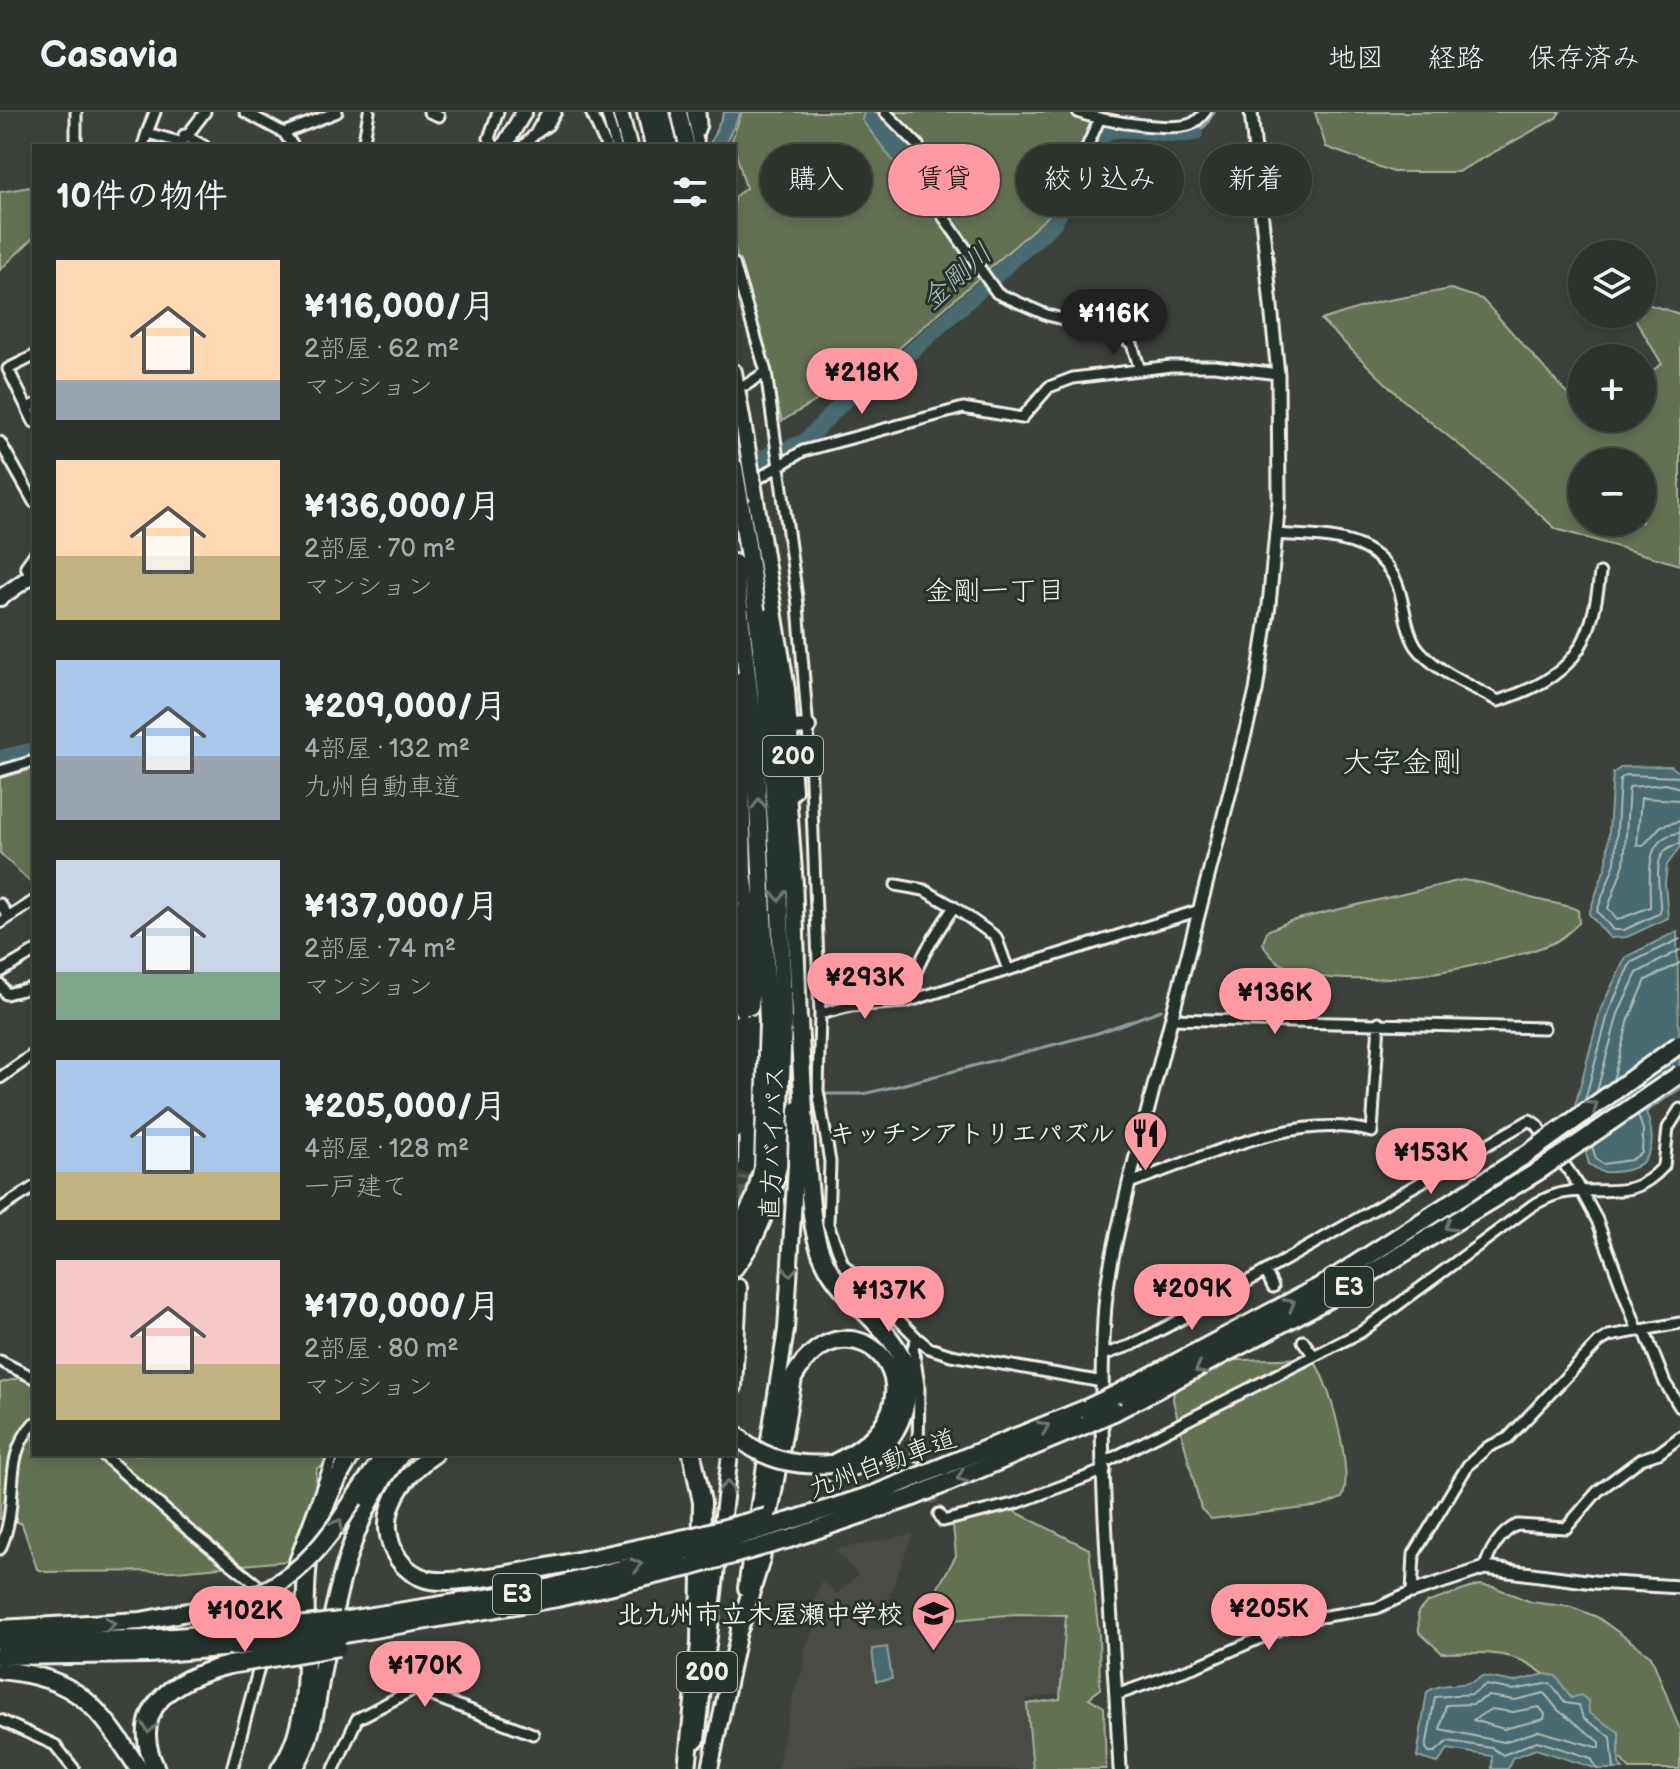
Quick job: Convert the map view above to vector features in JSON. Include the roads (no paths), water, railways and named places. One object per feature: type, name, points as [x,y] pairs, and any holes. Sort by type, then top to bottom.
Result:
[{"type":"highway","points":[[505,144],[517,112]]},
{"type":"highway","points":[[505,144],[524,112]]},
{"type":"highway","points":[[620,112],[628,144]]},
{"type":"highway","points":[[646,112],[654,144]]},
{"type":"highway","points":[[661,112],[669,144]]},
{"type":"highway","points":[[679,112],[692,140]]},
{"type":"highway","name":"200","points":[[736,383],[746,440],[743,497],[775,609],[791,728],[794,885],[783,1021]]},
{"type":"highway","points":[[736,474],[743,497],[775,822],[783,1021],[755,1198],[736,1237]]},
{"type":"highway","points":[[746,539],[779,686],[794,885]]},
{"type":"highway","points":[[0,598],[32,576]]},
{"type":"highway","points":[[736,580],[783,1021],[802,1165],[814,1226],[824,1261],[834,1278],[889,1336],[905,1364],[906,1399],[894,1434],[879,1452],[863,1464],[807,1475],[780,1471],[736,1448]]},
{"type":"highway","points":[[736,668],[743,873],[754,953],[736,1113]]},
{"type":"highway","points":[[791,728],[808,727]]},
{"type":"highway","name":"直方バイパス","points":[[736,926],[747,1017],[758,1169]]},
{"type":"highway","points":[[736,955],[747,1017]]},
{"type":"highway","name":"九州自動車道","points":[[1117,1403],[1326,1283],[1530,1152],[1680,1044]]},
{"type":"highway","name":"九州自動車道","points":[[339,1634],[544,1589],[787,1525],[913,1497],[1117,1403],[1334,1296],[1540,1170],[1680,1074]]},
{"type":"highway","name":"直方バイパス","points":[[710,1769],[740,1627],[784,1344],[802,1165]]},
{"type":"highway","points":[[736,1265],[756,1234],[770,1202],[758,1169]]},
{"type":"highway","points":[[736,1347],[739,1287]]},
{"type":"highway","points":[[719,1769],[740,1627],[761,1559],[793,1378],[804,1360],[823,1344],[859,1341],[874,1347],[893,1376],[894,1404],[878,1436],[833,1468],[780,1461],[755,1449],[736,1435]]},
{"type":"highway","name":"九州自動車道","points":[[787,1525],[1085,1417]]},
{"type":"highway","points":[[280,1769],[295,1742],[303,1706],[307,1572],[317,1526],[351,1456]]},
{"type":"highway","points":[[354,1499],[373,1456]]},
{"type":"highway","points":[[2,1649],[234,1603],[270,1589],[306,1564],[326,1543],[385,1456]]},
{"type":"highway","points":[[293,1769],[307,1742],[336,1592],[352,1540],[374,1490],[400,1456]]},
{"type":"highway","points":[[352,1540],[388,1480],[411,1456]]},
{"type":"highway","points":[[432,1456],[405,1478],[388,1524],[395,1556],[406,1568],[428,1580],[455,1580],[691,1551],[787,1525]]},
{"type":"highway","points":[[690,1769],[700,1644],[702,1502],[700,1478],[693,1456]]},
{"type":"highway","name":"200","points":[[690,1769],[730,1456]]},
{"type":"highway","name":"九州自動車道","points":[[2,1649],[233,1640],[441,1627],[557,1598],[691,1551]]},
{"type":"highway","points":[[156,1769],[147,1740],[154,1707],[167,1691],[187,1678],[339,1634]]},
{"type":"highway","points":[[2,1649],[44,1678],[82,1695],[107,1718],[139,1769]]},
{"type":"street","points":[[76,112],[76,144]]},
{"type":"street","points":[[144,144],[155,112]]},
{"type":"street","points":[[147,133],[181,141],[205,112]]},
{"type":"street","points":[[245,112],[284,133],[292,144]]},
{"type":"street","points":[[284,133],[337,112]]},
{"type":"street","points":[[363,144],[369,112]]},
{"type":"street","points":[[493,144],[489,138],[498,112]]},
{"type":"street","points":[[535,134],[547,112]]},
{"type":"street","points":[[525,144],[548,125],[556,112]]},
{"type":"street","points":[[591,112],[605,144]]},
{"type":"street","points":[[606,112],[615,144]]},
{"type":"street","points":[[692,112],[692,140]]},
{"type":"street","points":[[692,140],[701,125],[700,112]]},
{"type":"street","points":[[885,112],[918,145],[933,202],[997,293],[1047,315],[1118,333],[1132,344],[1140,370]]},
{"type":"street","points":[[1078,112],[1099,120],[1175,127],[1192,124],[1205,112]]},
{"type":"street","points":[[1120,1769],[1105,1466],[1104,1318],[1112,1260],[1129,1183],[1256,691],[1275,534],[1278,374],[1251,112]]},
{"type":"street","points":[[1088,144],[1099,120]]},
{"type":"street","points":[[736,271],[766,372],[798,605],[808,727],[820,1014],[817,1074],[824,1139],[830,1162],[828,1224],[832,1243],[843,1264],[929,1348],[951,1355],[1103,1382]]},
{"type":"street","points":[[31,407],[8,369],[32,357]]},
{"type":"street","points":[[743,497],[778,467],[803,451],[849,436],[963,408],[1022,418],[1059,382],[1140,370],[1214,366],[1278,374]]},
{"type":"street","points":[[746,385],[766,372]]},
{"type":"street","points":[[0,442],[32,498]]},
{"type":"street","points":[[1275,534],[1341,539],[1366,547],[1396,580],[1414,643],[1427,659],[1498,701],[1571,663],[1583,647],[1600,573]]},
{"type":"street","points":[[0,771],[32,762]]},
{"type":"street","points":[[896,885],[924,890],[996,937],[1008,970]]},
{"type":"street","points":[[0,904],[4,920],[32,902]]},
{"type":"street","points":[[906,1002],[920,956],[941,932],[954,907]]},
{"type":"street","points":[[820,1014],[851,1006],[906,1002],[1200,910]]},
{"type":"street","points":[[0,972],[32,953]]},
{"type":"street","points":[[0,984],[6,994],[32,988]]},
{"type":"street","points":[[1171,1019],[1544,1028]]},
{"type":"street","points":[[1129,1183],[1273,1135],[1315,1125],[1351,1126],[1372,1132],[1379,1022]]},
{"type":"street","points":[[0,1078],[32,1055]]},
{"type":"street","points":[[736,1074],[817,1074]]},
{"type":"street","points":[[939,1514],[943,1521],[1017,1503],[1105,1466],[1361,1332],[1533,1205],[1553,1196],[1581,1191],[1603,1193],[1635,1188],[1664,1166],[1668,1128],[1680,1109]]},
{"type":"street","points":[[1103,1355],[1132,1345],[1266,1272],[1530,1120],[1537,1125],[1597,1220],[1642,1332],[1665,1383],[1680,1407]]},
{"type":"street","points":[[736,1139],[824,1139]]},
{"type":"street","points":[[0,1209],[32,1188]]},
{"type":"street","points":[[1266,1272],[1273,1287]]},
{"type":"street","points":[[1412,1592],[1414,1554],[1468,1465],[1488,1447],[1508,1438],[1599,1342],[1609,1336],[1680,1323]]},
{"type":"street","points":[[917,1338],[913,1348],[919,1385],[918,1456]]},
{"type":"street","points":[[1303,1341],[1314,1356]]},
{"type":"street","points":[[0,1361],[32,1377]]},
{"type":"street","points":[[0,1549],[6,1524],[6,1450],[15,1435],[32,1424]]},
{"type":"street","points":[[1485,1568],[1488,1556],[1511,1528],[1517,1525],[1566,1528],[1598,1491],[1641,1459],[1659,1453],[1680,1437]]},
{"type":"street","points":[[104,1456],[187,1529],[274,1598]]},
{"type":"street","points":[[232,1769],[274,1598],[296,1561],[333,1456]]},
{"type":"street","points":[[1116,1695],[1197,1666],[1301,1620],[1377,1608],[1412,1592],[1485,1568],[1594,1582],[1680,1587]]},
{"type":"street","points":[[334,1769],[357,1719],[414,1689],[533,1734]]},
{"type":"street","points":[[0,1720],[55,1745],[74,1769]]},
{"type":"water","points":[[724,112],[741,112],[725,144],[710,144]]},
{"type":"water","points":[[864,112],[874,112],[913,144],[888,144],[888,154],[862,120]]},
{"type":"water","points":[[1671,766],[1680,773],[1680,847],[1667,865],[1668,918],[1627,937],[1610,938],[1589,914],[1607,862],[1613,773],[1622,767]]},
{"type":"water","points":[[1677,931],[1680,1089],[1646,1112],[1652,1139],[1646,1158],[1630,1169],[1602,1172],[1589,1164],[1574,1110],[1601,1008],[1626,957]]},
{"type":"water","points":[[887,1647],[892,1679],[876,1681],[872,1649]]},
{"type":"water","points":[[1545,1674],[1556,1676],[1571,1698],[1581,1695],[1588,1701],[1589,1713],[1619,1732],[1619,1763],[1623,1769],[1598,1769],[1536,1749],[1512,1758],[1508,1769],[1492,1769],[1492,1756],[1448,1749],[1438,1763],[1417,1757],[1427,1692],[1433,1688],[1468,1683],[1482,1676],[1514,1682]]},
{"type":"waterway","points":[[1195,133],[1206,125],[1214,112]]},
{"type":"waterway","name":"金剛川","points":[[736,476],[759,459],[804,442],[845,400],[890,371],[1054,223],[1103,135],[1121,130],[1195,133]]},
{"type":"waterway","name":"金剛川","points":[[0,758],[32,750]]},
{"type":"waterway","points":[[827,1094],[863,1094],[897,1086],[1098,1033],[1161,1010]]},
{"type":"waterway","points":[[0,1084],[32,1061]]},
{"type":"tunnel","points":[[743,1222],[745,1176]]},
{"type":"tunnel","points":[[1273,1287],[1303,1341]]},
{"type":"tunnel","points":[[918,1456],[939,1514]]},
{"type":"place","name":"キッチンアトリエパズル","points":[[1146,1172]]},
{"type":"place","name":"北九州市立木屋瀬中学校","points":[[934,1653]]},
{"type":"district","name":"金剛一丁目","points":[[995,590]]},
{"type":"district","name":"大字金剛","points":[[1402,762]]}]
